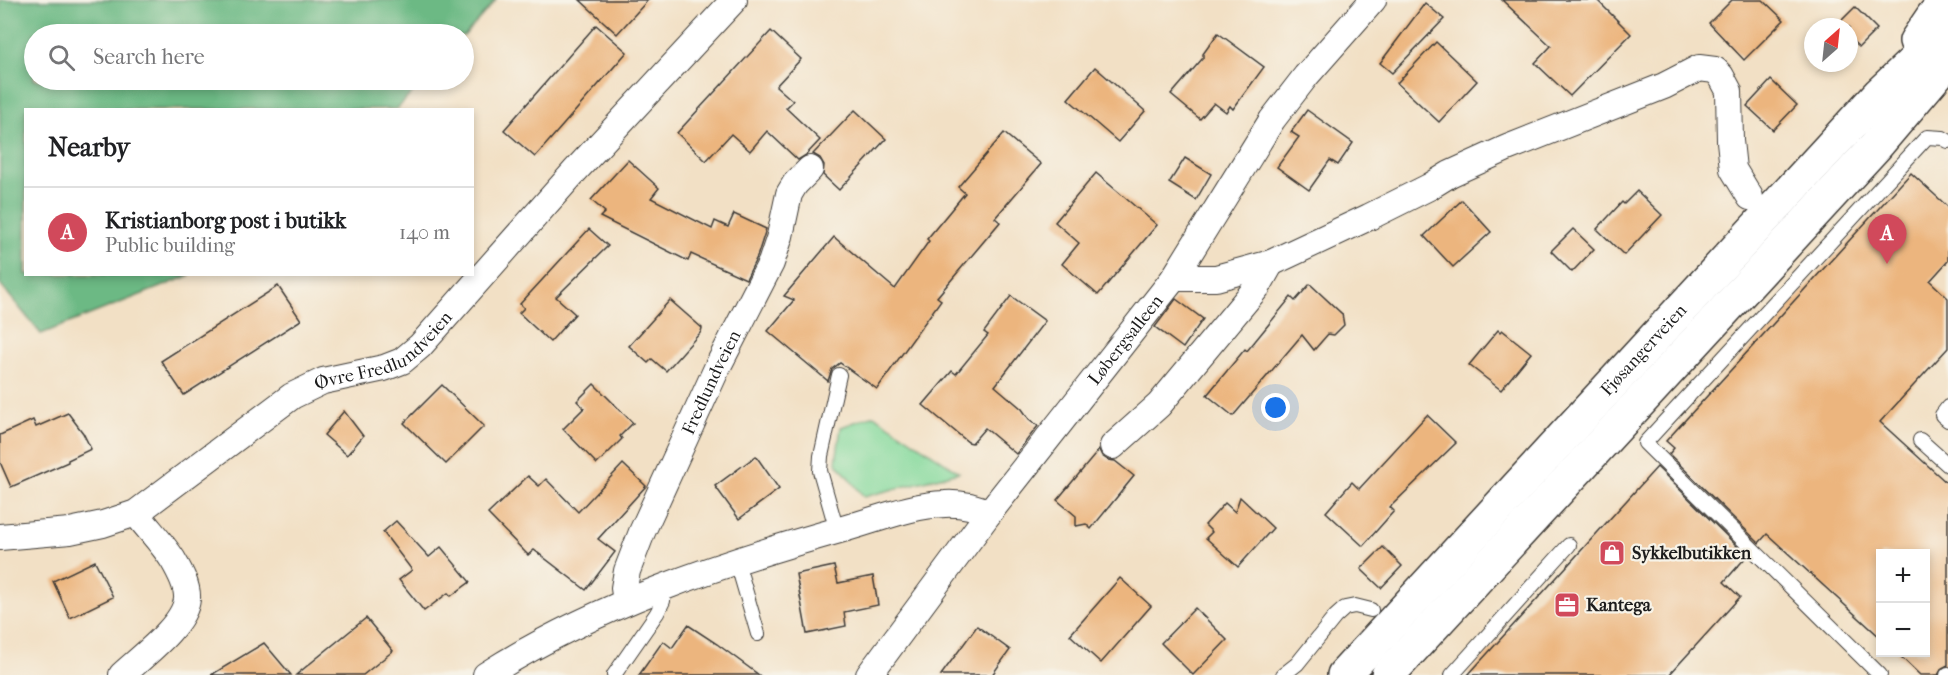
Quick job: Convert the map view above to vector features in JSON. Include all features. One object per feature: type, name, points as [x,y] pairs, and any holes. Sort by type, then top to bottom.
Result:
[{"type":"highway","points":[[1881,93],[1933,16],[1947,0]]},
{"type":"highway","name":"Fjøsangerveien","points":[[1344,675],[1881,93],[1948,29]]},
{"type":"highway","name":"Fjøsangerveien","points":[[1388,675],[1875,147],[1948,61]]},
{"type":"highway","points":[[1875,147],[1948,88]]},
{"type":"street","name":"Øvre Fredlundveien","points":[[0,537],[70,531],[103,524],[136,513],[292,396],[323,381],[384,368],[402,361],[420,346],[535,215],[734,0]]},
{"type":"street","name":"Løbergsalleen","points":[[869,675],[989,513],[1174,278],[1272,120],[1306,76],[1373,0]]},
{"type":"street","points":[[1174,278],[1216,278],[1271,263],[1507,148],[1664,86],[1699,68],[1715,70],[1729,91],[1730,141],[1734,169],[1750,197]]},
{"type":"street","name":"Fredlundveien","points":[[626,602],[624,588],[627,571],[642,532],[717,368],[771,263],[780,236],[789,194],[795,184],[810,169]]},
{"type":"street","points":[[1113,446],[1159,405],[1258,286],[1271,263]]},
{"type":"street","points":[[486,675],[626,602],[737,562],[926,506],[961,504],[989,513]]},
{"type":"street","points":[[122,675],[163,637],[180,617],[187,601],[186,586],[173,560],[136,513]]},
{"type":"lane","points":[[1880,675],[1645,443],[1928,137],[1943,138],[1948,141]]},
{"type":"lane","points":[[837,531],[820,471],[821,456],[839,375]]},
{"type":"lane","points":[[1948,407],[1942,415],[1948,420]]},
{"type":"lane","points":[[1920,440],[1948,465]]},
{"type":"lane","points":[[1452,675],[1569,545]]},
{"type":"lane","points":[[737,562],[758,634]]},
{"type":"lane","points":[[614,675],[657,613],[663,601],[663,588]]},
{"type":"lane","points":[[1283,675],[1297,664],[1344,608],[1355,606],[1371,610]]},
{"type":"green space","points":[[0,0],[496,0],[474,25],[24,24],[24,90],[415,90],[398,108],[24,108],[24,276],[188,276],[41,334],[0,284]]},
{"type":"green space","points":[[874,415],[959,472],[864,497],[836,462],[841,427]]},
{"type":"building","points":[[580,0],[648,0],[617,34]]},
{"type":"building","points":[[1502,0],[1597,0],[1631,34],[1570,96],[1535,63],[1551,46]]},
{"type":"building","points":[[1732,0],[1763,0],[1784,20],[1744,60],[1709,23]]},
{"type":"building","points":[[1425,3],[1444,19],[1392,73],[1380,63]]},
{"type":"building","points":[[1855,7],[1877,29],[1859,47],[1858,18],[1844,18]]},
{"type":"building","points":[[596,25],[627,52],[535,157],[504,130]]},
{"type":"building","points":[[771,31],[801,59],[776,86],[793,101],[786,108],[820,140],[798,160],[767,131],[750,151],[731,134],[706,161],[677,133]]},
{"type":"building","points":[[1218,33],[1264,67],[1233,109],[1230,106],[1226,112],[1214,103],[1200,119],[1171,95],[1203,58],[1203,54]]},
{"type":"building","points":[[1436,42],[1477,81],[1439,122],[1397,83]]},
{"type":"building","points":[[1095,67],[1145,111],[1118,142],[1068,99]]},
{"type":"building","points":[[1771,80],[1797,105],[1773,130],[1747,106]]},
{"type":"building","points":[[855,110],[886,139],[839,190],[823,175],[824,165],[820,158],[813,154]]},
{"type":"building","points":[[1307,110],[1353,143],[1338,165],[1330,160],[1309,190],[1277,167],[1299,137],[1291,132]]},
{"type":"building","points":[[1004,133],[1041,164],[995,218],[1000,222],[937,297],[941,300],[877,389],[840,363],[832,369],[828,381],[768,331],[794,300],[784,296],[834,237],[895,289],[929,241],[927,239],[965,193],[958,187]]},
{"type":"building","points":[[1185,158],[1211,174],[1196,200],[1169,183]]},
{"type":"building","points":[[628,160],[659,188],[651,198],[712,229],[715,221],[728,227],[734,214],[766,229],[757,257],[746,279],[691,254],[688,261],[600,217],[605,212],[591,200]]},
{"type":"building","points":[[1096,173],[1157,225],[1098,295],[1062,264],[1079,243],[1055,222]]},
{"type":"building","points":[[1911,173],[1948,207],[1948,261],[1930,281],[1948,298],[1948,348],[1880,422],[1948,484],[1948,665],[1942,668],[1938,675],[1920,675],[1901,657],[1930,657],[1930,549],[1876,549],[1876,633],[1767,534],[1759,543],[1669,454],[1674,448],[1666,441]]},
{"type":"building","points":[[1637,191],[1662,215],[1624,255],[1597,229],[1622,202],[1624,204]]},
{"type":"building","points":[[1462,200],[1491,232],[1453,267],[1424,236]]},
{"type":"building","points":[[589,229],[608,246],[556,297],[575,314],[550,342],[519,313],[524,308],[520,304]]},
{"type":"building","points":[[1573,229],[1594,249],[1572,272],[1551,251]]},
{"type":"building","points":[[1310,284],[1342,314],[1344,325],[1334,335],[1328,334],[1314,350],[1302,335],[1233,416],[1207,395],[1291,297],[1295,301]]},
{"type":"building","points":[[278,286],[301,320],[184,395],[161,361]]},
{"type":"building","points":[[1011,296],[1045,321],[995,386],[1038,426],[1016,454],[985,428],[972,443],[968,442],[923,405],[952,371],[956,374],[988,335],[984,332]]},
{"type":"building","points":[[1176,299],[1203,319],[1183,348],[1155,327]]},
{"type":"building","points":[[670,300],[702,328],[701,332],[666,371],[652,359],[648,363],[629,346]]},
{"type":"building","points":[[1498,330],[1500,332],[1502,330],[1531,353],[1501,390],[1469,365]]},
{"type":"building","points":[[594,384],[633,423],[620,436],[622,439],[597,464],[563,429],[584,408],[577,401]]},
{"type":"building","points":[[442,385],[484,426],[446,464],[404,423]]},
{"type":"building","points":[[344,411],[363,436],[347,455],[324,435]]},
{"type":"building","points":[[68,413],[83,433],[91,449],[68,462],[11,487],[0,462],[0,435],[33,420],[36,427]]},
{"type":"building","points":[[1427,415],[1456,443],[1390,507],[1394,511],[1363,546],[1326,512],[1352,482],[1359,489]]},
{"type":"building","points":[[1099,450],[1102,456],[1115,461],[1134,476],[1091,529],[1086,524],[1076,526],[1076,516],[1057,500]]},
{"type":"building","points":[[756,456],[779,489],[739,519],[715,486]]},
{"type":"building","points":[[623,464],[646,486],[598,539],[615,552],[586,590],[534,550],[528,555],[488,514],[528,476],[539,486],[546,479],[578,512]]},
{"type":"building","points":[[1657,467],[1747,556],[1724,582],[1740,597],[1669,675],[1468,675]]},
{"type":"building","points":[[1240,497],[1273,528],[1238,567],[1206,538],[1212,532],[1205,525],[1225,503],[1235,512]]},
{"type":"building","points":[[396,521],[429,557],[441,547],[470,582],[451,596],[448,593],[424,611],[399,580],[412,570],[383,532]]},
{"type":"building","points":[[1383,547],[1402,566],[1381,588],[1361,569]]},
{"type":"building","points":[[95,561],[113,597],[70,618],[53,581]]},
{"type":"building","points":[[834,566],[838,583],[873,576],[878,605],[844,612],[846,626],[807,634],[796,574]]},
{"type":"building","points":[[1120,578],[1151,606],[1101,663],[1070,635]]},
{"type":"building","points":[[1195,608],[1227,640],[1193,675],[1161,643]]},
{"type":"building","points":[[366,618],[393,651],[363,675],[296,675]]},
{"type":"building","points":[[688,625],[759,675],[639,675],[663,641],[672,648]]},
{"type":"building","points":[[977,626],[1010,650],[992,675],[941,675]]},
{"type":"building","points":[[264,643],[291,675],[211,675]]},
{"type":"place","name":"Kristianborg post i butikk","points":[[1887,264]]},
{"type":"place","name":"Sykkelbutikken","points":[[1612,553]]},
{"type":"place","name":"Kantega","points":[[1567,605]]}]
